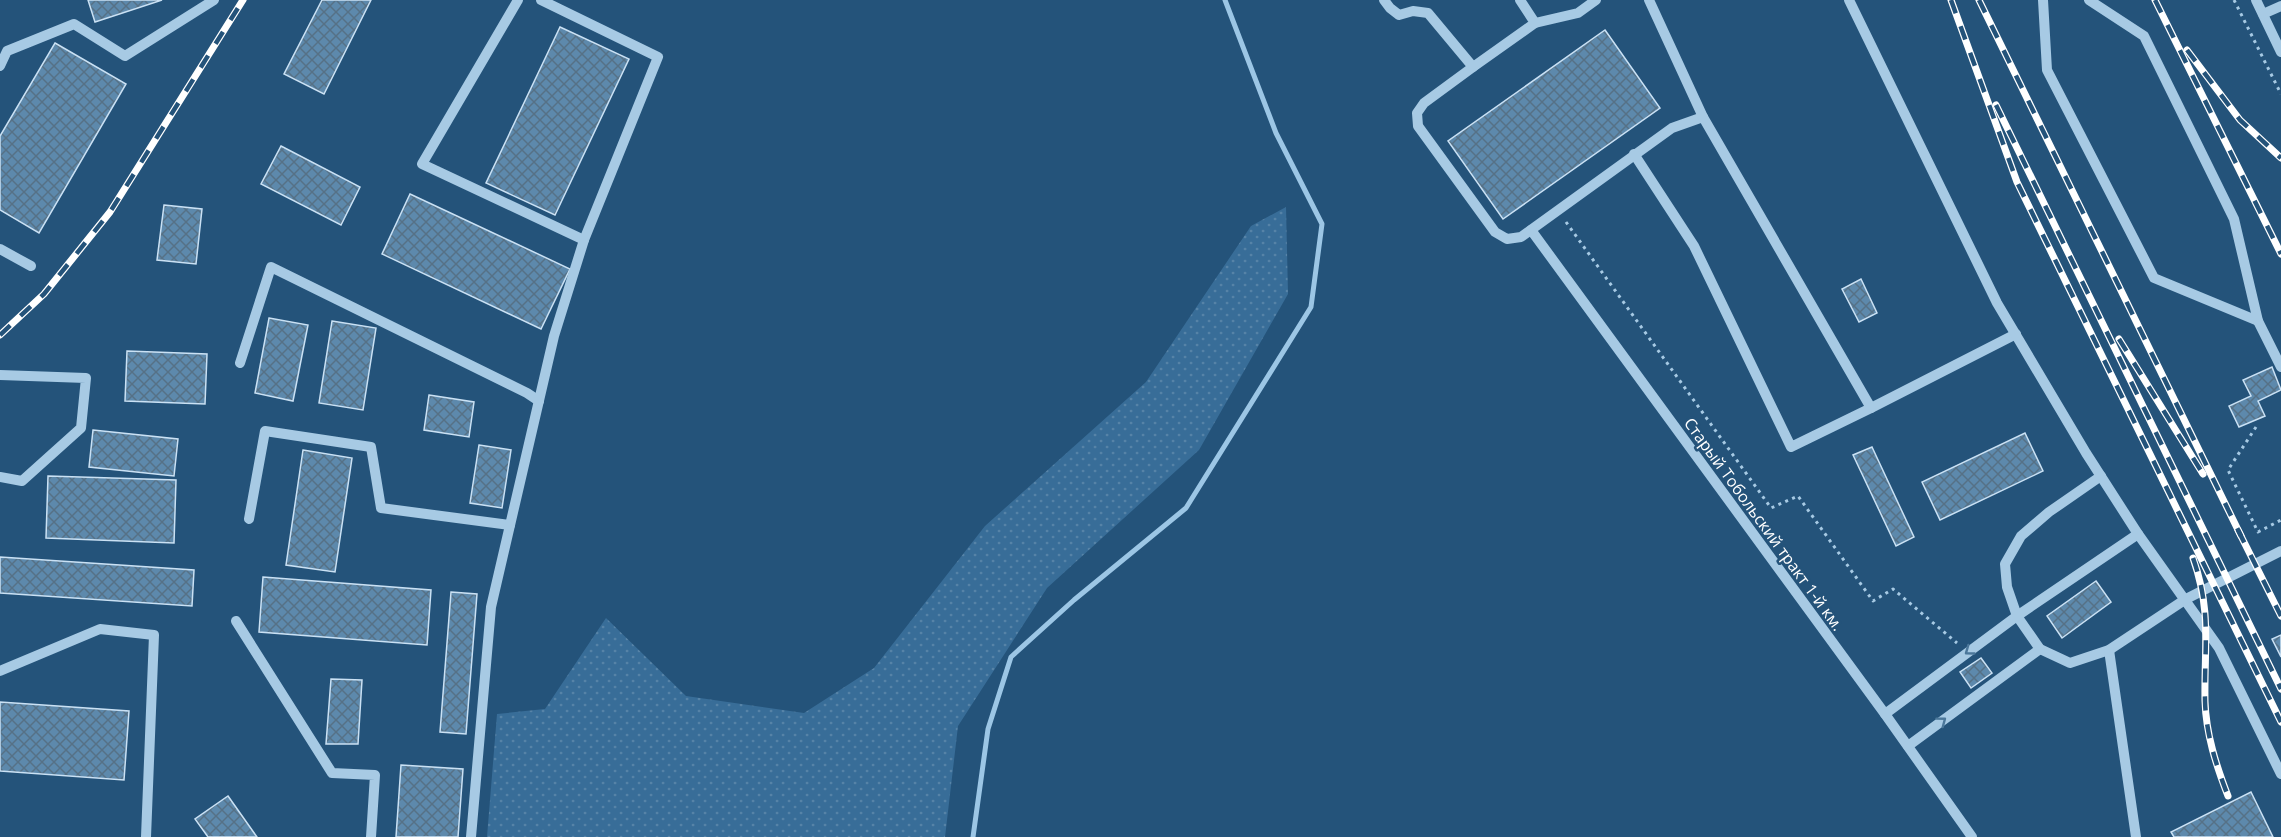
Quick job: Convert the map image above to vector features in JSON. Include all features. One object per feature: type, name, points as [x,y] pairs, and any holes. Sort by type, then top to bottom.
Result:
[{"type":"lane","points":[[0,66],[8,51],[75,24],[125,56],[214,0]]},
{"type":"lane","points":[[518,0],[422,164],[584,240]]},
{"type":"lane","points":[[471,837],[491,607],[554,336],[584,240],[658,57],[541,0]]},
{"type":"lane","points":[[1384,0],[1399,15],[1413,11],[1428,14],[1473,67]]},
{"type":"lane","points":[[1520,0],[1535,23]]},
{"type":"lane","points":[[1596,0],[1578,13],[1535,23],[1424,103],[1417,113],[1418,126],[1495,232],[1507,239],[1521,237],[1672,128],[1703,117]]},
{"type":"lane","points":[[1649,0],[1703,117],[1871,408]]},
{"type":"lane","points":[[1849,0],[1997,303],[2138,534],[2219,648],[2281,774]]},
{"type":"lane","points":[[2043,0],[2047,70],[2154,278],[2258,321]]},
{"type":"lane","points":[[2089,0],[2144,36],[2234,219],[2258,321],[2281,367]]},
{"type":"lane","points":[[2256,0],[2281,52]]},
{"type":"lane","points":[[2263,14],[2281,6]]},
{"type":"lane","points":[[1634,154],[1694,246],[1791,447],[2016,334]]},
{"type":"lane","name":"Старый Тобольский тракт 1-й км.","points":[[1531,230],[1885,714],[1972,837]]},
{"type":"lane","points":[[0,249],[31,266]]},
{"type":"lane","points":[[240,363],[271,267],[539,401]]},
{"type":"lane","points":[[0,375],[86,378],[81,428],[22,481],[0,477]]},
{"type":"lane","points":[[249,519],[265,431],[370,447],[381,508],[510,525]]},
{"type":"lane","points":[[2101,476],[2049,512],[2021,536],[2005,564],[2007,587],[2017,616],[2040,649],[2070,663],[2109,650],[2186,599],[2281,551]]},
{"type":"lane","points":[[1885,714],[2017,616],[2138,534]]},
{"type":"lane","points":[[236,621],[332,773],[375,775],[371,837]]},
{"type":"lane","points":[[0,671],[99,629],[154,635],[146,837]]},
{"type":"lane","points":[[1908,746],[2040,649]]},
{"type":"lane","points":[[2109,650],[2136,837]]},
{"type":"path","points":[[2234,0],[2281,94]]},
{"type":"path","points":[[1557,211],[1771,508],[1798,496],[1873,601],[1893,589],[1968,652]]},
{"type":"path","points":[[2256,427],[2228,470],[2258,532],[2281,520]]},
{"type":"shaded area","points":[[1286,207],[1288,294],[1199,450],[1047,588],[958,726],[945,837],[487,837],[497,714],[545,709],[606,618],[686,696],[804,713],[874,668],[985,526],[1146,382],[1251,226]]},
{"type":"building","points":[[88,0],[162,0],[95,22]]},
{"type":"building","points":[[322,0],[371,0],[324,94],[284,74]]},
{"type":"building","points":[[560,27],[629,59],[555,215],[486,183]]},
{"type":"building","points":[[1605,30],[1660,108],[1503,219],[1448,141]]},
{"type":"building","points":[[55,43],[126,84],[39,233],[0,210],[0,136]]},
{"type":"building","points":[[281,146],[360,187],[341,225],[261,184]]},
{"type":"building","points":[[410,194],[570,269],[541,329],[382,254]]},
{"type":"building","points":[[164,205],[202,209],[196,264],[157,260]]},
{"type":"building","points":[[1861,279],[1877,313],[1859,322],[1842,289]]},
{"type":"building","points":[[269,318],[308,325],[293,401],[255,393]]},
{"type":"building","points":[[332,321],[376,328],[363,410],[319,403]]},
{"type":"building","points":[[127,351],[207,354],[205,404],[125,401]]},
{"type":"building","points":[[2272,367],[2281,390],[2258,401],[2265,416],[2239,427],[2229,406],[2251,396],[2243,380]]},
{"type":"building","points":[[429,395],[474,402],[469,437],[424,430]]},
{"type":"building","points":[[93,430],[178,439],[174,476],[89,467]]},
{"type":"building","points":[[2025,433],[2043,471],[1940,520],[1922,482]]},
{"type":"building","points":[[479,445],[511,450],[502,508],[470,503]]},
{"type":"building","points":[[1872,447],[1914,537],[1896,546],[1853,455]]},
{"type":"building","points":[[303,450],[352,458],[335,572],[286,565]]},
{"type":"building","points":[[48,476],[176,480],[174,543],[46,538]]},
{"type":"building","points":[[0,557],[194,570],[192,606],[0,593]]},
{"type":"building","points":[[263,577],[431,590],[427,645],[259,632]]},
{"type":"building","points":[[2096,581],[2111,602],[2062,638],[2047,616]]},
{"type":"building","points":[[451,592],[477,594],[466,734],[440,732]]},
{"type":"building","points":[[2281,635],[2281,657],[2272,639]]},
{"type":"building","points":[[1981,658],[1992,673],[1971,688],[1960,672]]},
{"type":"building","points":[[331,679],[362,680],[358,744],[326,744]]},
{"type":"building","points":[[0,702],[129,711],[124,780],[0,771]]},
{"type":"building","points":[[401,765],[463,769],[458,837],[396,837]]},
{"type":"building","points":[[2251,792],[2273,837],[2174,837],[2171,832]]},
{"type":"building","points":[[228,796],[257,837],[208,837],[195,819]]},
{"type":"waterway","points":[[973,837],[988,729],[1011,657],[1074,600],[1186,508],[1311,307],[1322,224],[1276,133],[1225,0]]},
{"type":"railway","points":[[0,335],[44,294],[110,212],[243,0]]},
{"type":"railway","points":[[1951,0],[2017,182],[2281,722]]},
{"type":"railway","points":[[1979,0],[2241,536]]},
{"type":"railway","points":[[2155,0],[2281,254]]},
{"type":"railway","points":[[2187,50],[2240,120],[2281,158]]},
{"type":"railway","points":[[1996,105],[2281,689]]},
{"type":"railway","points":[[2119,339],[2203,474]]},
{"type":"railway","points":[[2238,530],[2281,616]]},
{"type":"railway","points":[[2193,558],[2205,612],[2207,725],[2228,796]]}]
